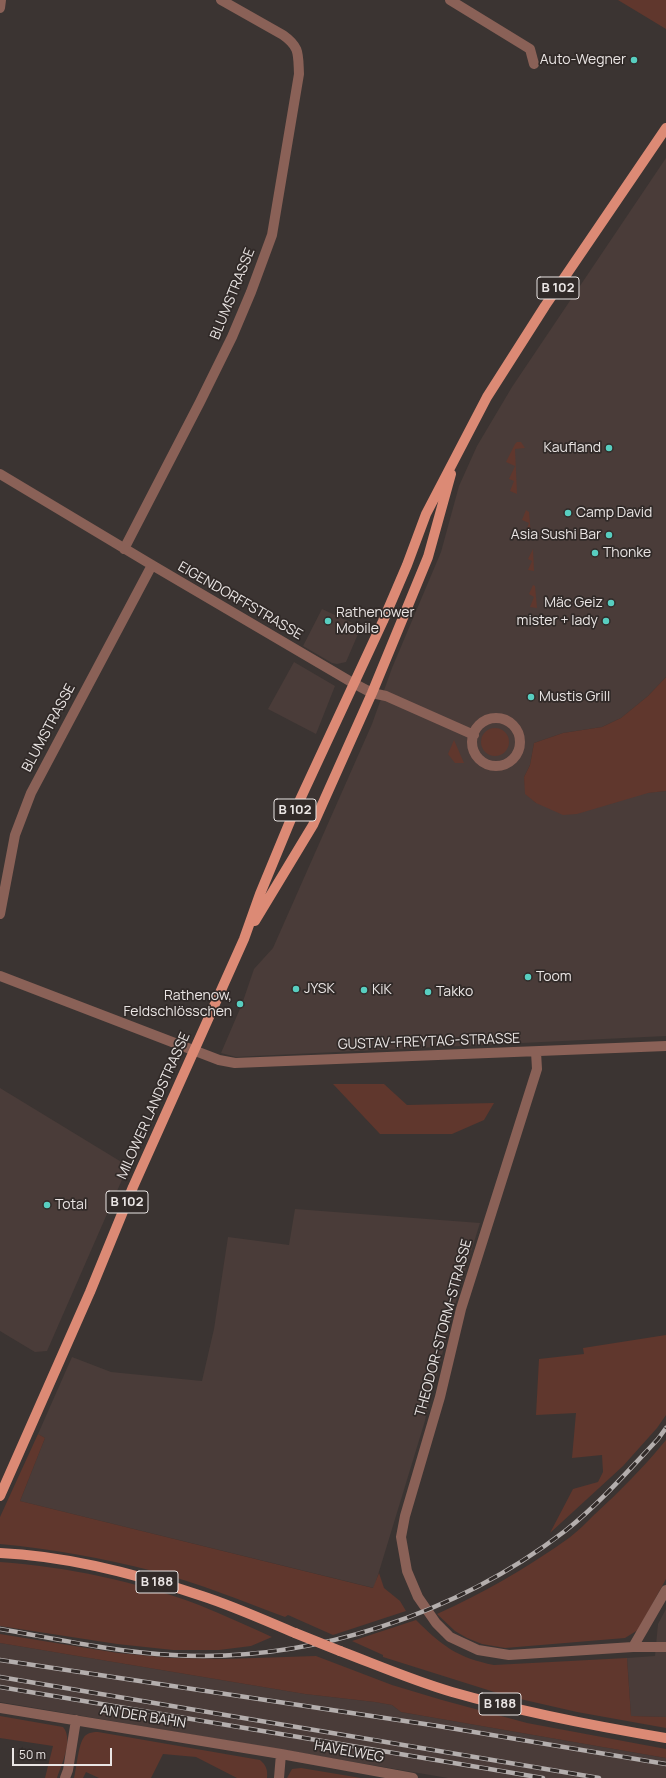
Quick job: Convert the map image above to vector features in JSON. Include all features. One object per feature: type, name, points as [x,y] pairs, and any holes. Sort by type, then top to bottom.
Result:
[{"type":"main road","name":"MILOWER LANDSTRASSE","points":[[0,1496],[90,1292],[133,1187],[244,939],[260,894],[291,819],[395,593],[426,514],[487,397],[522,342],[666,128]]},
{"type":"main road","name":"MILOWER LANDSTRASSE","points":[[244,939],[313,825],[372,693],[428,556],[457,453]]},
{"type":"main road","name":"B 188","points":[[0,1553],[13,1553],[65,1560],[153,1581],[203,1596],[340,1651],[451,1692],[531,1712],[666,1738]]},
{"type":"street","points":[[0,8],[1,0]]},
{"type":"street","name":"BLUMSTRASSE","points":[[124,549],[232,337],[251,292],[272,235],[299,74],[297,50],[292,42],[283,35],[221,0]]},
{"type":"street","points":[[450,0],[530,49],[534,64]]},
{"type":"street","name":"EIGENDORFFSTRASSE","points":[[0,474],[353,684],[372,693],[386,696],[474,734]]},
{"type":"street","name":"BLUMSTRASSE","points":[[0,914],[15,835],[28,800],[152,565]]},
{"type":"street","points":[[495,718],[505,720],[513,725],[518,733],[520,742],[518,751],[509,762],[499,766],[489,765],[480,760],[474,751],[474,734],[484,722],[495,718]]},
{"type":"street","name":"GUSTAV-FREYTAG-STRASSE","points":[[0,976],[219,1060],[235,1064],[666,1046]]},
{"type":"street","name":"THEODOR-STORM-STRASSE","points":[[536,1052],[537,1069],[463,1302],[440,1397],[405,1516],[401,1537],[407,1571],[418,1597],[436,1623],[450,1637],[478,1650],[509,1655],[633,1647],[666,1647]]},
{"type":"street","points":[[633,1647],[666,1590]]},
{"type":"street","name":"AN DER BAHN","points":[[0,1708],[281,1754]]},
{"type":"street","points":[[66,1778],[76,1720]]},
{"type":"street","points":[[279,1778],[281,1754]]},
{"type":"street","name":"HAVELWEG","points":[[281,1754],[413,1778]]},
{"type":"shaded area","points":[[618,0],[666,0],[666,29]]},
{"type":"shaded area","points":[[666,158],[666,677],[648,696],[621,718],[602,727],[563,733],[534,743],[530,765],[524,777],[526,794],[536,803],[666,791],[666,1036],[236,1057],[221,1053],[242,1004],[254,969],[273,948],[372,724],[392,668],[441,552],[459,486],[477,446],[512,387]]},
{"type":"shaded area","points":[[517,442],[521,442],[525,448],[515,449],[517,494],[510,491],[514,481],[509,479],[515,466],[506,462]]},
{"type":"shaded area","points":[[526,510],[529,512],[531,536],[525,533],[529,523],[522,520]]},
{"type":"shaded area","points":[[533,549],[534,571],[528,570],[532,561],[528,559]]},
{"type":"shaded area","points":[[533,585],[535,586],[537,608],[530,607],[534,597],[529,594]]},
{"type":"shaded area","points":[[322,609],[361,627],[346,662],[337,664],[332,663],[303,646]]},
{"type":"shaded area","points":[[294,662],[335,686],[316,734],[268,709]]},
{"type":"shaded area","points":[[666,677],[666,791],[648,793],[577,814],[563,815],[536,803],[525,794],[524,777],[530,765],[534,743],[563,733],[602,727],[621,718],[648,696]]},
{"type":"shaded area","points":[[495,728],[505,732],[509,742],[505,752],[495,756],[485,752],[481,742],[485,732]]},
{"type":"shaded area","points":[[454,740],[464,763],[455,763],[448,754]]},
{"type":"shaded area","points":[[333,1084],[384,1084],[407,1105],[494,1103],[484,1120],[452,1134],[380,1134]]},
{"type":"shaded area","points":[[0,1088],[128,1166],[47,1351],[35,1352],[0,1331]]},
{"type":"shaded area","points":[[295,1209],[480,1223],[459,1290],[424,1424],[374,1588],[20,1501],[45,1438],[38,1434],[72,1357],[111,1372],[202,1381],[214,1329],[228,1237],[289,1245]]},
{"type":"shaded area","points":[[666,1335],[666,1415],[657,1428],[623,1466],[550,1533],[573,1489],[598,1482],[603,1472],[602,1455],[572,1458],[576,1413],[536,1415],[539,1359],[584,1354],[583,1348]]},
{"type":"shaded area","points":[[38,1434],[45,1438],[20,1501],[373,1588],[379,1573],[384,1588],[400,1601],[406,1611],[333,1635],[288,1615],[285,1617],[203,1587],[153,1571],[77,1554],[0,1544],[0,1517]]},
{"type":"shaded area","points":[[666,1440],[666,1579],[638,1630],[625,1638],[505,1648],[482,1644],[467,1638],[455,1631],[437,1614],[537,1560],[569,1538],[622,1488]]},
{"type":"shaded area","points":[[0,1562],[76,1571],[126,1582],[175,1596],[199,1605],[272,1637],[251,1646],[219,1650],[173,1650],[117,1644],[0,1626]]},
{"type":"shaded area","points":[[666,1609],[666,1717],[631,1716],[627,1658],[655,1656],[658,1624]]},
{"type":"shaded area","points":[[416,1620],[451,1650],[470,1659],[494,1665],[627,1658],[631,1716],[666,1717],[666,1728],[577,1712],[507,1696],[383,1657],[383,1655],[352,1641]]},
{"type":"shaded area","points":[[0,1634],[118,1653],[173,1658],[224,1659],[316,1656],[392,1685],[527,1723],[666,1749],[666,1758],[401,1712],[392,1705],[375,1702],[305,1694],[0,1643]]},
{"type":"shaded area","points":[[0,1643],[305,1694],[375,1702],[392,1705],[401,1712],[666,1758],[666,1778],[448,1778],[0,1702]]},
{"type":"shaded area","points":[[0,1716],[63,1727],[66,1732],[67,1745],[64,1760],[57,1778],[45,1778],[53,1746],[0,1738]]},
{"type":"shaded area","points":[[98,1732],[260,1760],[266,1768],[267,1778],[237,1778],[196,1757],[163,1754],[151,1778],[99,1778],[86,1772],[83,1778],[74,1778],[79,1749],[83,1738],[89,1733]]},
{"type":"shaded area","points":[[301,1768],[361,1778],[287,1778],[292,1769]]},
{"type":"railway","points":[[0,1629],[86,1645],[130,1651],[173,1655],[225,1655],[277,1651],[329,1641],[380,1627],[430,1609],[477,1587],[523,1560],[565,1531],[578,1521],[613,1487],[658,1439],[666,1428]]},
{"type":"railway","points":[[0,1660],[438,1726],[666,1764]]},
{"type":"railway","points":[[0,1677],[599,1778]]},
{"type":"railway","points":[[0,1687],[543,1778]]},
{"type":"place","name":"Auto-Wegner","points":[[634,60]]},
{"type":"place","name":"Kaufland","points":[[609,448]]},
{"type":"place","name":"Camp David","points":[[568,513]]},
{"type":"place","name":"Asia Sushi Bar","points":[[609,535]]},
{"type":"place","name":"Thonke","points":[[595,553]]},
{"type":"place","name":"Mäc Geiz","points":[[611,603]]},
{"type":"place","name":"Rathenower Mobile","points":[[328,621]]},
{"type":"place","name":"mister + lady","points":[[606,621]]},
{"type":"place","name":"Mustis Grill","points":[[531,697]]},
{"type":"place","name":"Toom","points":[[528,977]]},
{"type":"place","name":"JYSK","points":[[296,989]]},
{"type":"place","name":"KiK","points":[[364,990]]},
{"type":"place","name":"Takko","points":[[428,992]]},
{"type":"place","name":"Rathenow, Feldschlösschen","points":[[240,1004]]},
{"type":"place","name":"Total","points":[[47,1205]]}]
